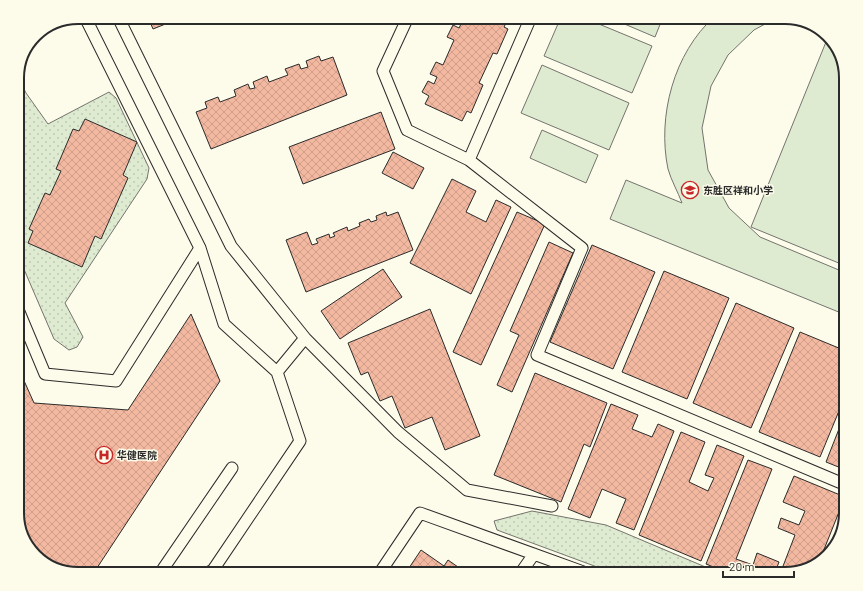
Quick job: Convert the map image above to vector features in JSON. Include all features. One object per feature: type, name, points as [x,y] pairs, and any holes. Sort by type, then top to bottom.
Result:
[{"type":"lane","points":[[88,24],[200,248],[224,324],[277,372],[300,441],[215,567]]},
{"type":"lane","points":[[121,24],[231,246],[305,338],[398,432],[467,490],[552,506]]},
{"type":"lane","points":[[405,24],[384,71],[407,130],[469,160],[582,248],[537,355],[839,482]]},
{"type":"lane","points":[[469,160],[528,24]]},
{"type":"lane","points":[[24,324],[45,374],[116,381],[200,248]]},
{"type":"lane","points":[[277,372],[305,338]]},
{"type":"lane","points":[[164,567],[232,468]]},
{"type":"lane","points":[[385,567],[420,513],[570,567]]},
{"type":"lane","points":[[525,567],[534,554]]},
{"type":"lane","points":[[554,567],[556,562]]},
{"type":"green space","points":[[558,24],[599,24],[652,46],[632,93],[544,56]]},
{"type":"green space","points":[[624,24],[660,24],[655,37]]},
{"type":"green space","points":[[707,24],[765,24],[754,30],[728,55],[711,86],[702,128],[708,170],[729,208],[760,237],[839,270],[839,312],[610,219],[626,180],[682,203],[668,169],[665,149],[667,107],[679,67],[688,48]]},
{"type":"green space","points":[[826,43],[832,51],[839,71],[839,263],[751,227]]},
{"type":"green space","points":[[542,65],[629,103],[609,150],[521,113]]},
{"type":"green space","points":[[24,89],[48,124],[109,92],[116,98],[149,168],[147,179],[65,303],[83,337],[77,347],[69,350],[54,339],[24,269]]},
{"type":"green space","points":[[542,130],[598,155],[586,183],[530,158]]},
{"type":"green space","points":[[532,511],[606,525],[705,567],[597,567],[497,530],[494,521]]},
{"type":"building","points":[[151,24],[166,24],[153,29]]},
{"type":"building","points":[[461,24],[506,24],[504,27],[508,29],[497,54],[493,53],[479,83],[483,85],[471,113],[467,111],[462,121],[425,104],[429,96],[422,92],[428,81],[434,84],[437,77],[430,74],[436,62],[443,65],[454,40],[447,37],[453,25],[459,28]]},
{"type":"building","points":[[319,56],[321,61],[333,57],[347,95],[211,149],[196,112],[207,108],[205,102],[218,97],[220,102],[236,96],[234,90],[248,84],[250,89],[255,88],[253,82],[267,76],[269,82],[288,75],[285,69],[299,64],[301,69],[308,67],[306,61]]},
{"type":"building","points":[[381,112],[395,149],[303,184],[289,147]]},
{"type":"building","points":[[85,119],[137,142],[123,175],[128,178],[101,239],[95,236],[82,267],[28,243],[33,231],[29,229],[45,193],[50,195],[61,171],[56,169],[73,129],[79,131]]},
{"type":"building","points":[[393,152],[424,168],[413,189],[382,173]]},
{"type":"building","points":[[452,179],[476,191],[466,212],[486,222],[496,200],[511,207],[471,294],[410,263]]},
{"type":"building","points":[[386,212],[387,216],[398,212],[413,250],[306,292],[286,240],[307,232],[312,245],[318,243],[316,239],[329,234],[330,238],[335,236],[333,233],[347,227],[348,231],[360,226],[359,223],[369,219],[371,222],[377,220],[376,216]]},
{"type":"building","points":[[517,212],[545,224],[481,365],[453,352]]},
{"type":"building","points":[[549,242],[573,253],[512,392],[497,385],[519,335],[510,331]]},
{"type":"building","points":[[592,245],[655,272],[613,369],[550,342]]},
{"type":"building","points":[[383,269],[402,297],[340,339],[321,311]]},
{"type":"building","points":[[664,271],[729,298],[687,399],[622,372]]},
{"type":"building","points":[[736,303],[794,328],[751,428],[693,403]]},
{"type":"building","points":[[430,309],[480,436],[445,450],[432,417],[405,428],[392,396],[380,401],[368,372],[361,375],[348,343]]},
{"type":"building","name":"华健医院","points":[[191,314],[220,381],[98,567],[68,566],[48,558],[35,546],[31,540],[24,516],[24,381],[34,403],[128,410]]},
{"type":"building","points":[[800,332],[839,348],[839,411],[820,457],[759,432]]},
{"type":"building","points":[[535,373],[607,403],[590,447],[584,444],[561,502],[494,475]]},
{"type":"building","points":[[611,404],[638,415],[632,429],[652,437],[658,424],[674,431],[634,530],[616,523],[626,499],[602,489],[590,518],[568,509]]},
{"type":"building","points":[[839,429],[839,467],[826,462]]},
{"type":"building","points":[[681,432],[705,442],[689,482],[708,491],[714,478],[705,475],[717,445],[744,456],[701,561],[639,535]]},
{"type":"building","points":[[748,460],[772,469],[736,559],[753,565],[757,553],[779,562],[777,567],[714,567],[706,564]]},
{"type":"building","points":[[794,476],[839,495],[839,512],[824,550],[812,560],[792,567],[783,567],[795,535],[778,528],[781,518],[799,525],[805,511],[783,502]]},
{"type":"building","points":[[421,550],[444,566],[448,560],[458,567],[410,567]]},
{"type":"place","name":"东胜区祥和小学","points":[[690,190]]},
{"type":"place","name":"华健医院","points":[[104,455]]}]
